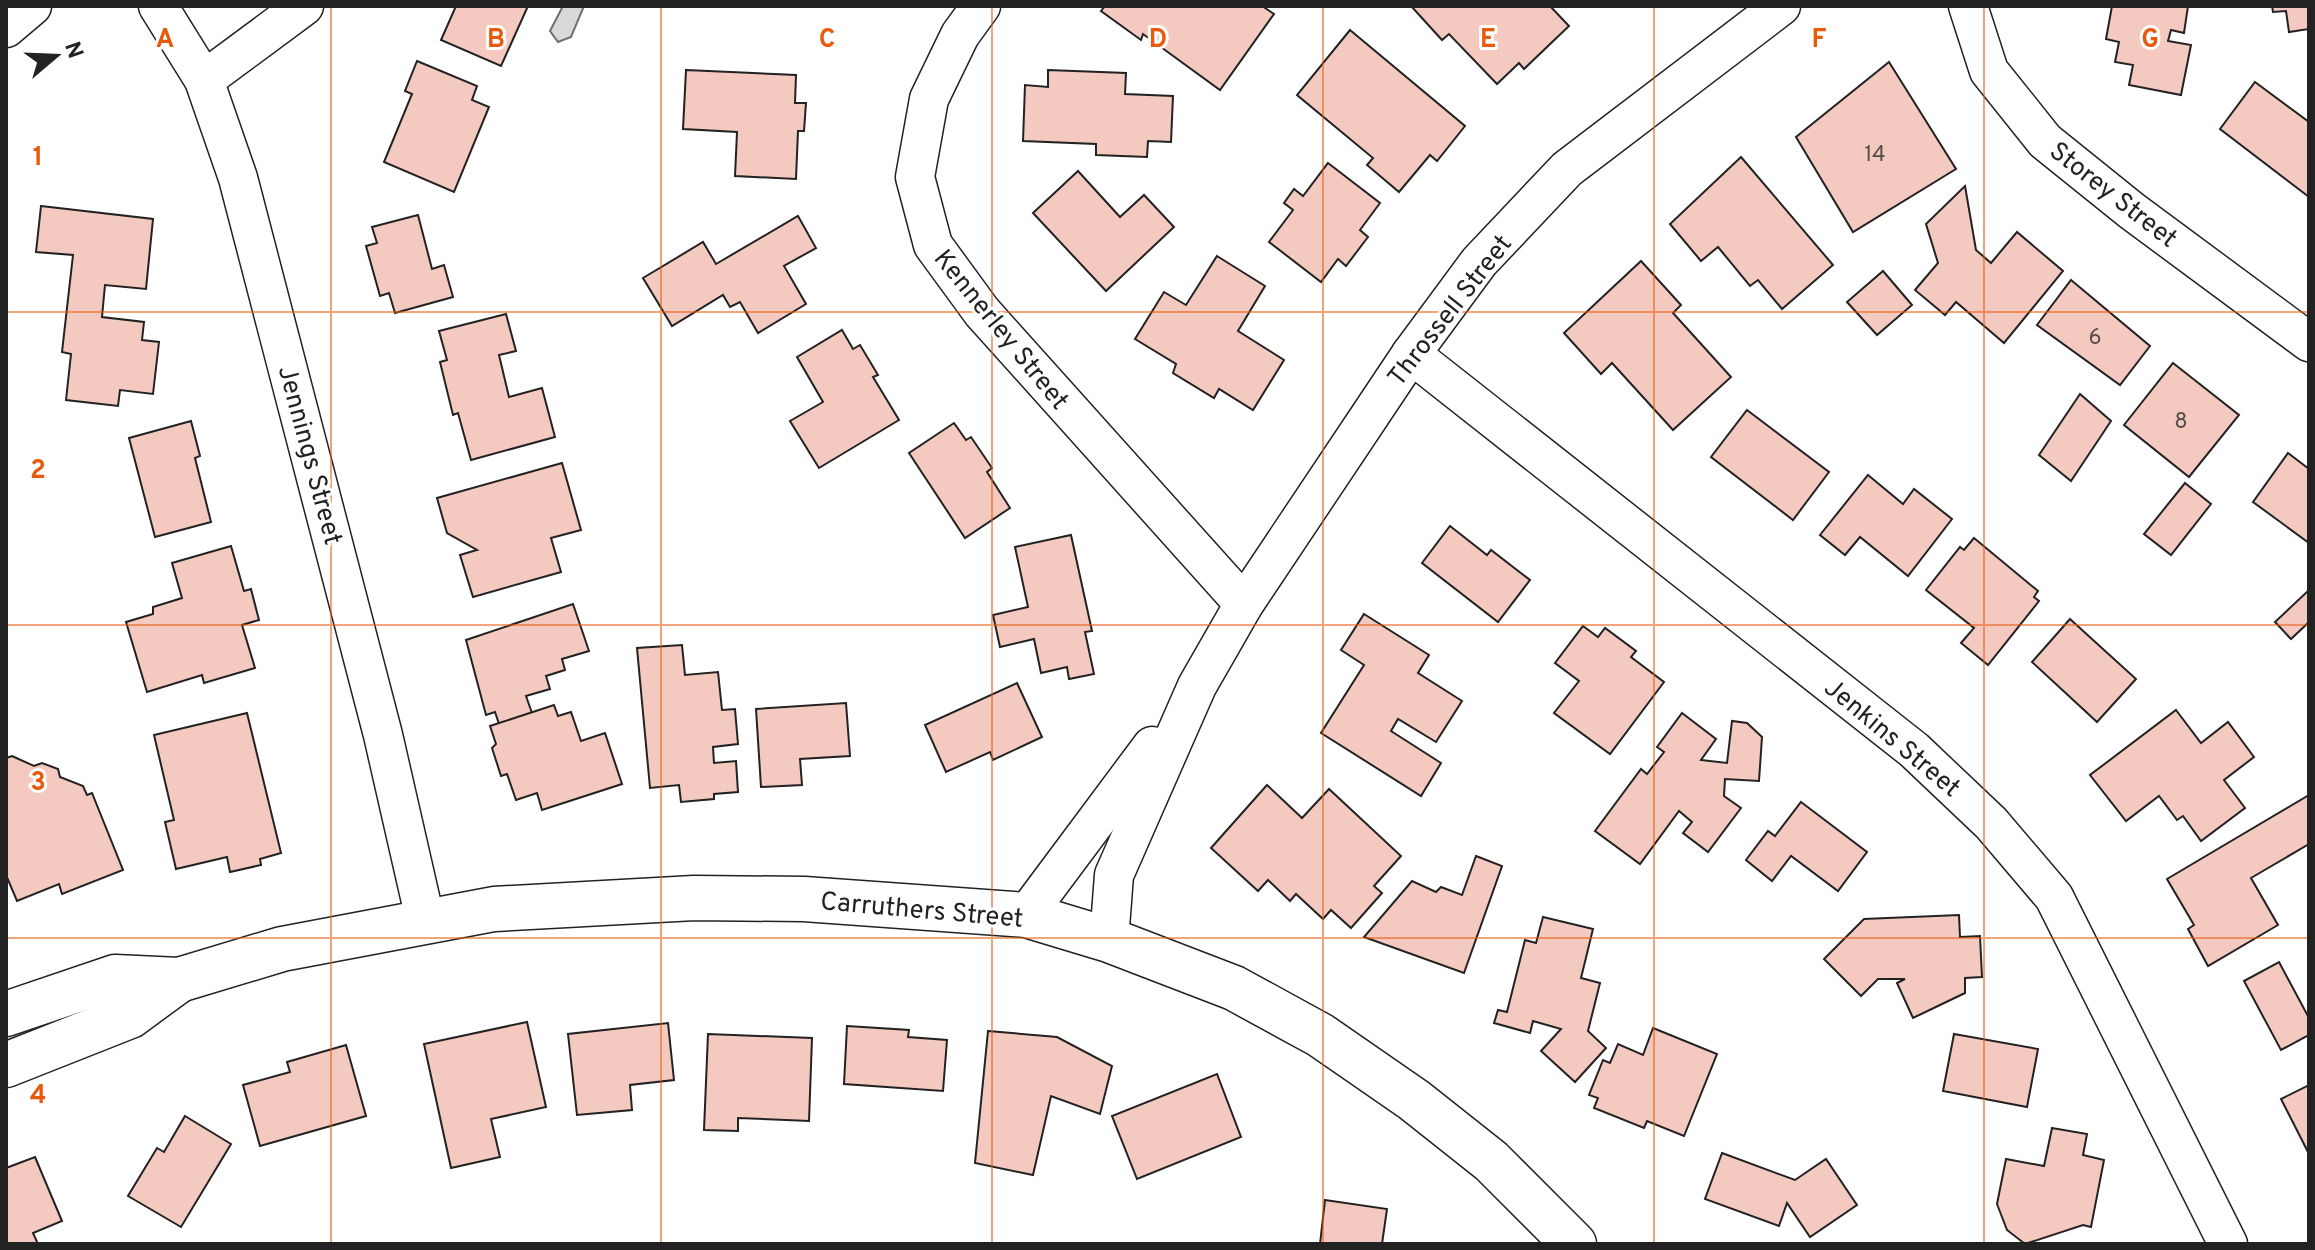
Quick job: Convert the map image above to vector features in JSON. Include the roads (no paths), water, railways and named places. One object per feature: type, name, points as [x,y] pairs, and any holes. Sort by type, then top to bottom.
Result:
[{"type":"main road","name":"Carruthers Street","points":[[6,1014],[115,977],[179,980],[282,949],[425,919],[494,909],[694,898],[887,903],[1026,915],[1109,940],[1234,988],[1320,1035],[1414,1100],[1491,1161],[1568,1242]]},
{"type":"main road","name":"Carruthers Street","points":[[6,1065],[130,1016],[179,980]]},
{"type":"street","points":[[6,28],[32,6]]},
{"type":"street","name":"Jennings Street","points":[[158,6],[204,80],[246,208],[400,802],[425,919]]},
{"type":"street","points":[[204,80],[304,6]]},
{"type":"street","name":"Kennerley Street","points":[[981,6],[960,35],[929,99],[915,177],[933,245],[982,312],[1244,604]]},
{"type":"street","name":"Throssell Street","points":[[1109,940],[1114,875],[1128,835],[1197,686],[1244,604],[1411,354],[1479,262],[1567,169],[1781,6]]},
{"type":"street","name":"Storey Street","points":[[1968,6],[1989,71],[2045,141],[2132,211],[2309,342]]},
{"type":"street","name":"Jenkins Street","points":[[1411,354],[1914,750],[1991,823],[2054,897],[2228,1244]]},
{"type":"street","name":"Throssell Street","points":[[1026,915],[1197,686]]}]
